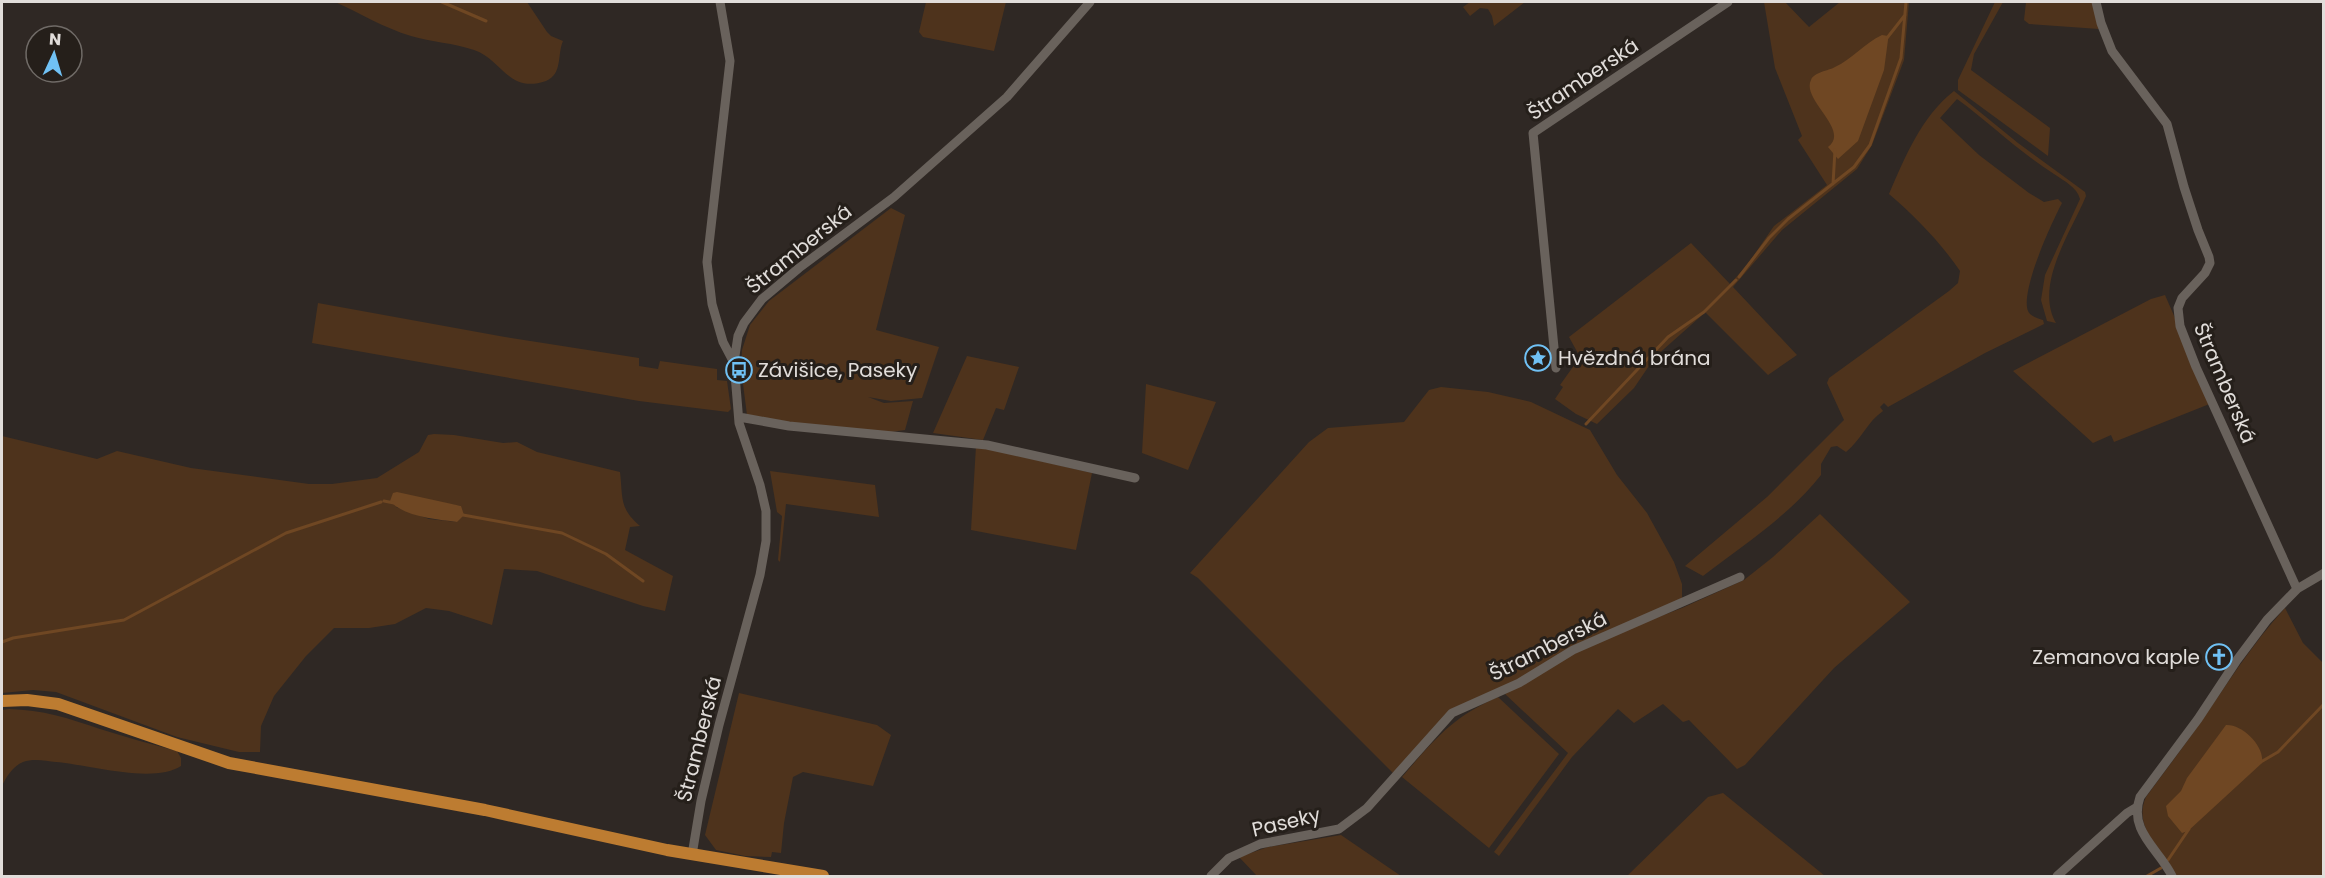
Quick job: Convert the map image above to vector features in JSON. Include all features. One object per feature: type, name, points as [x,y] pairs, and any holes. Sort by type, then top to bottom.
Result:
[{"type":"main road","points":[[2,701],[27,700],[58,704],[229,763],[485,810],[692,855],[823,876]]},
{"type":"street","points":[[720,2],[730,61],[707,262],[712,304],[723,342],[734,362]]},
{"type":"street","name":"Štramberská","points":[[692,855],[706,780],[760,575],[766,541],[764,501],[739,417],[734,362],[738,336],[744,323],[762,299],[799,268],[894,197],[982,121],[1007,97],[1090,2]]},
{"type":"street","name":"Štramberská","points":[[1556,368],[1533,132],[1728,2]]},
{"type":"street","name":"Štramberská","points":[[2096,2],[2112,51],[2167,124],[2184,187],[2210,263],[2205,273],[2181,298],[2178,308],[2180,326],[2196,367],[2297,589]]},
{"type":"street","points":[[739,417],[789,426],[987,445],[1136,478]]},
{"type":"street","points":[[2172,876],[2142,832],[2137,820],[2137,807],[2150,783],[2198,719],[2248,645],[2276,610],[2297,589],[2324,573]]},
{"type":"street","name":"Štramberská","points":[[1395,779],[1452,713],[1519,683],[1573,650],[1740,577]]},
{"type":"street","name":"Paseky","points":[[1211,876],[1229,858],[1260,844],[1339,829],[1367,808],[1395,779]]},
{"type":"street","points":[[2057,876],[2127,813],[2137,807]]},
{"type":"shaded area","points":[[335,2],[527,2],[547,32],[563,41],[557,69],[555,74],[546,81],[533,84],[523,83],[506,74],[484,54],[401,33]]},
{"type":"shaded area","points":[[926,2],[1006,2],[994,51],[923,37],[919,32]]},
{"type":"shaded area","points":[[1470,2],[1525,2],[1494,26],[1488,9],[1480,8],[1470,16],[1463,7]]},
{"type":"shaded area","points":[[1764,2],[1785,2],[1809,27],[1840,2],[1909,2],[1904,60],[1872,145],[1857,169],[1782,230],[1733,287],[1797,355],[1768,375],[1704,311],[1655,357],[1634,388],[1597,424],[1576,414],[1555,399],[1563,387],[1560,385],[1580,357],[1569,337],[1691,243],[1730,284],[1747,265],[1774,226],[1827,185],[1798,140],[1802,136],[1775,68]]},
{"type":"shaded area","points":[[1995,2],[2003,2],[1974,54],[1971,70],[2050,128],[2048,156],[1958,90],[1958,80]]},
{"type":"shaded area","points":[[2026,2],[2094,2],[2099,29],[2029,24],[2024,20]]},
{"type":"shaded area","points":[[1882,35],[1888,36],[1884,70],[1858,141],[1838,159],[1828,147],[1833,140],[1834,132],[1813,97],[1810,88],[1811,80],[1818,73],[1841,64]]},
{"type":"shaded area","points":[[1954,91],[2018,143],[2085,192],[2086,196],[2064,242],[2052,276],[2049,292],[2050,308],[2056,323],[2047,321],[2041,300],[2045,275],[2080,199],[2070,185],[1957,99],[1940,118],[1979,155],[2029,193],[2044,202],[2058,199],[2062,203],[2038,257],[2027,301],[2028,311],[2032,316],[2043,320],[2044,324],[1985,353],[1888,407],[1884,403],[1880,407],[1883,411],[1846,452],[1837,446],[1831,447],[1821,464],[1821,475],[1795,504],[1703,576],[1685,566],[1767,497],[1844,420],[1827,383],[1829,378],[1958,283],[1960,271],[1953,261],[1927,230],[1889,194],[1923,125],[1942,101]]},
{"type":"shaded area","points":[[891,208],[905,215],[876,330],[939,347],[922,398],[891,401],[868,397],[884,403],[913,401],[905,430],[891,432],[808,425],[747,415],[741,368],[742,350],[750,325],[769,301]]},
{"type":"shaded area","points":[[2165,295],[2212,403],[2114,442],[2111,435],[2093,443],[2013,371],[2151,299]]},
{"type":"shaded area","points":[[318,303],[505,337],[639,358],[639,366],[658,369],[660,361],[717,369],[717,380],[727,381],[731,409],[728,412],[639,401],[312,343]]},
{"type":"shaded area","points":[[967,356],[1019,367],[1004,410],[996,408],[983,440],[933,433]]},
{"type":"shaded area","points":[[1146,384],[1216,402],[1188,470],[1142,453]]},
{"type":"shaded area","points":[[1441,387],[1488,392],[1531,402],[1590,430],[1617,475],[1647,513],[1674,562],[1682,584],[1682,598],[1518,680],[1451,710],[1395,775],[1198,578],[1190,573],[1309,442],[1328,428],[1404,422],[1429,390]]},
{"type":"shaded area","points":[[428,435],[454,435],[503,443],[517,442],[537,452],[620,472],[625,508],[640,526],[630,527],[625,550],[673,576],[665,611],[537,571],[504,569],[492,625],[449,611],[426,608],[395,624],[369,628],[334,628],[306,656],[274,696],[261,726],[260,752],[239,752],[177,737],[56,692],[33,690],[2,693],[2,436],[97,459],[117,451],[191,468],[309,484],[332,484],[377,478],[419,452]],"holes":[[[430,501],[461,506],[457,522],[429,519],[396,507]]]},
{"type":"shaded area","points":[[976,446],[1092,473],[1076,550],[971,530]]},
{"type":"shaded area","points":[[770,471],[875,485],[879,517],[786,504],[780,562],[778,560],[782,516],[777,512]]},
{"type":"shaded area","points":[[393,493],[461,506],[464,515],[457,522],[403,511],[390,501]]},
{"type":"shaded area","points":[[1820,514],[1910,602],[1834,668],[1745,765],[1737,769],[1689,720],[1683,722],[1663,704],[1634,723],[1618,709],[1572,757],[1499,856],[1494,852],[1568,753],[1505,694],[1566,657],[1619,632],[1682,608],[1744,580]]},
{"type":"shaded area","points":[[2285,608],[2303,643],[2323,663],[2323,876],[2177,876],[2146,829],[2143,808],[2146,797],[2251,650]]},
{"type":"shaded area","points":[[2217,649],[2233,659],[2225,671],[2209,657]]},
{"type":"shaded area","points":[[739,693],[877,725],[891,735],[873,786],[803,772],[793,777],[781,853],[772,852],[771,857],[745,856],[716,850],[705,835]]},
{"type":"shaded area","points":[[1498,697],[1559,754],[1489,848],[1402,777],[1434,741],[1456,721]]},
{"type":"shaded area","points":[[2,710],[55,715],[177,751],[181,758],[181,766],[169,771],[138,773],[31,760],[16,766],[2,786]]},
{"type":"shaded area","points":[[2226,725],[2239,728],[2251,737],[2260,750],[2262,763],[2188,831],[2182,833],[2168,816],[2166,806],[2181,791],[2187,778]]},
{"type":"shaded area","points":[[1723,793],[1825,876],[1627,876],[1708,797]]},
{"type":"shaded area","points":[[1341,835],[1401,876],[1257,876],[1239,857],[1268,847]]},
{"type":"waterway","points":[[442,2],[486,21]]},
{"type":"waterway","points":[[1739,277],[1769,238],[1788,219],[1854,167],[1870,145],[1901,58],[1906,2]]},
{"type":"waterway","points":[[1887,38],[1905,15]]},
{"type":"waterway","points":[[1833,184],[1835,150]]},
{"type":"waterway","points":[[1586,424],[1668,337],[1704,312],[1736,280]]},
{"type":"waterway","points":[[384,501],[394,503]]},
{"type":"waterway","points":[[2,642],[13,638],[124,620],[286,533],[381,502]]},
{"type":"waterway","points":[[463,515],[562,533],[606,554],[643,581]]},
{"type":"waterway","points":[[2259,763],[2278,752],[2324,704]]},
{"type":"waterway","points":[[2168,860],[2189,829]]},
{"type":"waterway","points":[[2147,876],[2161,868]]},
{"type":"place","name":"Hvězdná brána","points":[[1538,358]]},
{"type":"place","name":"Závišice, Paseky","points":[[739,370]]},
{"type":"place","name":"Zemanova kaple","points":[[2219,657]]}]
